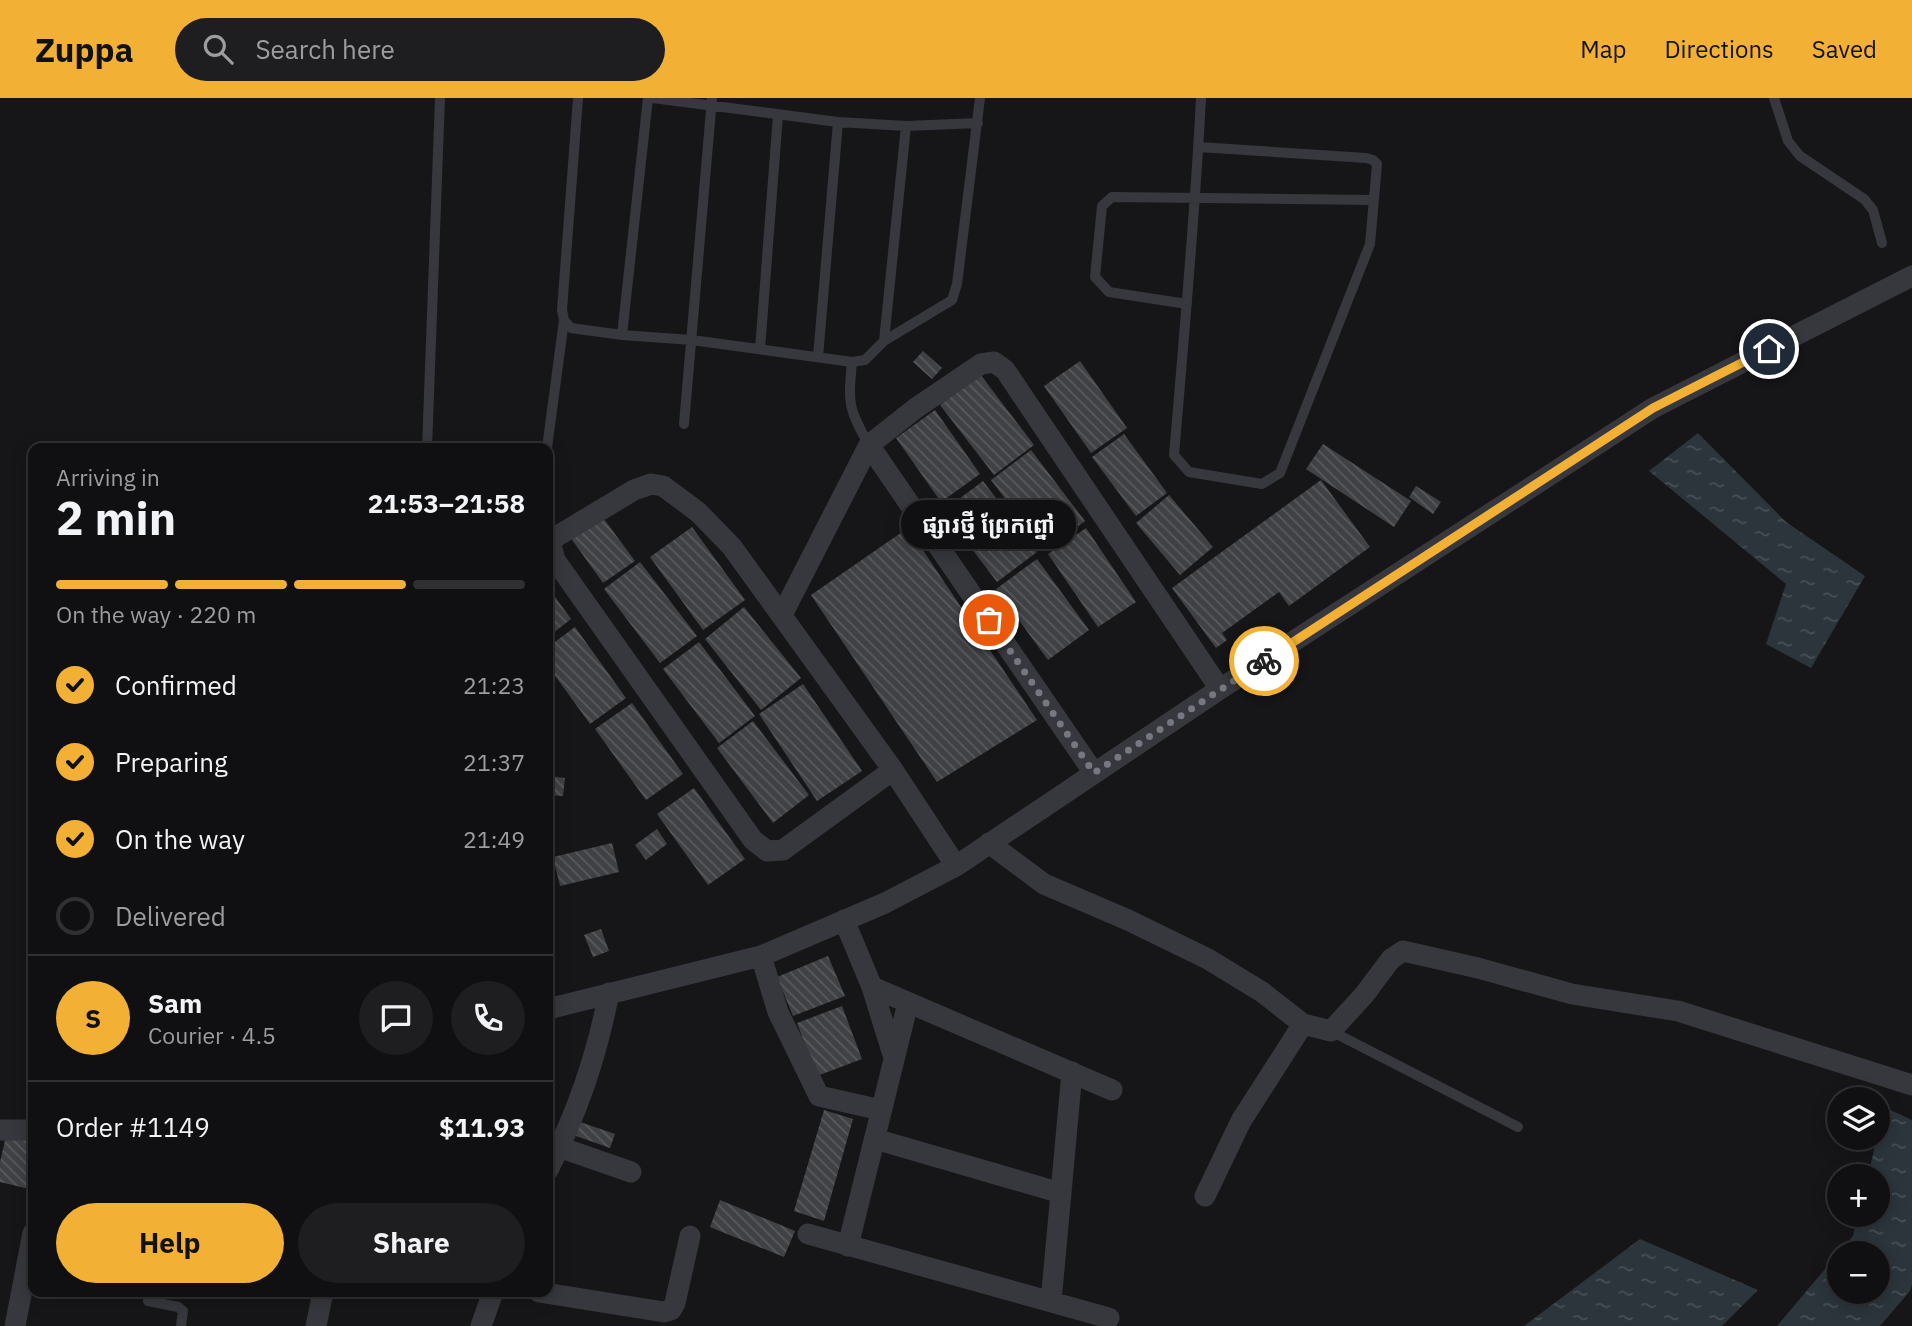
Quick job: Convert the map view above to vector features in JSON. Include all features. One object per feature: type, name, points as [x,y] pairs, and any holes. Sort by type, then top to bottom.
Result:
[{"type":"street","points":[[553,1008],[761,956],[884,903],[956,866],[1220,689],[1653,408],[1912,276]]},
{"type":"street","points":[[782,615],[869,445],[916,408],[981,364],[994,362],[1004,370],[1220,689]]},
{"type":"street","points":[[869,445],[1094,773]]},
{"type":"street","points":[[553,541],[634,490],[651,484],[663,486],[698,512],[732,547],[782,615],[893,771],[956,866]]},
{"type":"street","points":[[553,553],[555,560],[753,840],[767,851],[783,850],[893,771]]},
{"type":"street","points":[[989,843],[1044,884],[1140,925],[1208,959],[1262,992],[1303,1024],[1331,1031],[1364,995],[1391,959],[1403,951],[1572,994],[1678,1012],[1912,1085]]},
{"type":"street","points":[[844,920],[872,988],[894,1058]]},
{"type":"street","points":[[761,956],[778,1012],[819,1096],[881,1110]]},
{"type":"street","points":[[872,988],[1112,1090]]},
{"type":"street","points":[[553,1160],[583,1091],[599,1043],[609,993]]},
{"type":"street","points":[[848,1245],[908,1003]]},
{"type":"street","points":[[1205,1196],[1241,1121],[1303,1024]]},
{"type":"street","points":[[1051,1302],[1072,1072]]},
{"type":"street","points":[[0,1130],[28,1130]]},
{"type":"street","points":[[875,1139],[1061,1193]]},
{"type":"street","points":[[559,1147],[631,1172]]},
{"type":"street","points":[[808,1234],[1108,1318]]},
{"type":"street","points":[[553,1294],[664,1312],[671,1310],[676,1303],[690,1236]]},
{"type":"street","points":[[15,1326],[28,1259]]},
{"type":"street","points":[[316,1326],[322,1297]]},
{"type":"street","points":[[481,1326],[491,1297]]},
{"type":"street","points":[[0,1324],[8,1326]]},
{"type":"lane","points":[[427,443],[440,98]]},
{"type":"lane","points":[[548,443],[564,320],[562,310],[578,98]]},
{"type":"lane","points":[[622,335],[651,98],[712,101],[778,115],[838,122],[906,127],[978,123]]},
{"type":"lane","points":[[564,320],[571,328],[622,335],[692,340],[852,362],[864,360],[884,341],[952,300],[957,284],[980,98]]},
{"type":"lane","points":[[1199,147],[1373,160],[1377,164],[1370,244],[1280,472],[1262,484],[1189,472],[1174,455],[1196,197],[1201,98]]},
{"type":"lane","points":[[1774,98],[1788,141],[1800,156],[1864,199],[1873,210],[1882,243]]},
{"type":"lane","points":[[684,424],[712,101]]},
{"type":"lane","points":[[760,349],[778,115]]},
{"type":"lane","points":[[817,357],[838,122]]},
{"type":"lane","points":[[884,341],[906,127]]},
{"type":"lane","points":[[1187,304],[1109,292],[1095,277],[1102,206],[1112,197],[1373,200]]},
{"type":"lane","points":[[852,362],[849,397],[853,416],[869,445]]},
{"type":"lane","points":[[1331,1031],[1518,1126]]},
{"type":"lane","points":[[148,1301],[178,1307],[183,1311],[181,1326]]},
{"type":"water","points":[[1698,433],[1786,522],[1865,576],[1811,668],[1766,644],[1786,584],[1649,471]]},
{"type":"water","points":[[1890,1110],[1912,1120],[1910,1291],[1880,1326],[1777,1326],[1827,1267],[1827,1304],[1890,1304],[1890,1241],[1849,1241],[1855,1227],[1890,1227],[1890,1164],[1871,1164],[1874,1150],[1890,1150]]},
{"type":"water","points":[[1640,1239],[1758,1290],[1722,1326],[1524,1326]]},
{"type":"building","points":[[923,351],[942,368],[932,379],[913,362]]},
{"type":"building","points":[[1080,361],[1127,428],[1091,453],[1044,386]]},
{"type":"building","points":[[980,374],[1034,445],[994,475],[940,405]]},
{"type":"building","points":[[935,410],[980,474],[941,502],[896,438]]},
{"type":"building","points":[[1124,434],[1167,493],[1136,516],[1092,457]]},
{"type":"building","points":[[1323,444],[1411,501],[1394,527],[1306,469]]},
{"type":"building","points":[[1031,450],[1085,521],[1045,551],[991,480]]},
{"type":"building","points":[[1321,480],[1370,547],[1289,606],[1279,592],[1222,633],[1227,640],[1216,648],[1172,588]]},
{"type":"building","points":[[983,481],[1037,552],[997,582],[943,511]]},
{"type":"building","points":[[1416,486],[1441,502],[1433,514],[1409,497]]},
{"type":"building","points":[[1169,495],[1213,547],[1180,575],[1136,523]]},
{"type":"building","points":[[601,515],[635,561],[603,583],[570,537]]},
{"type":"building","points":[[692,527],[745,600],[703,630],[650,557]]},
{"type":"building","points":[[908,528],[1037,720],[937,782],[811,595]]},
{"type":"building","points":[[1086,528],[1136,602],[1098,627],[1048,554]]},
{"type":"building","points":[[1037,559],[1089,630],[1048,660],[996,589]]},
{"type":"building","points":[[640,562],[697,636],[660,663],[604,589]]},
{"type":"building","points":[[553,594],[571,619],[553,633]]},
{"type":"building","points":[[744,607],[801,678],[761,710],[705,639]]},
{"type":"building","points":[[575,627],[626,698],[590,724],[553,673],[553,643]]},
{"type":"building","points":[[699,642],[755,716],[719,743],[663,669]]},
{"type":"building","points":[[803,684],[862,771],[817,801],[759,714]]},
{"type":"building","points":[[632,703],[683,774],[646,800],[595,729]]},
{"type":"building","points":[[753,721],[809,795],[773,823],[717,748]]},
{"type":"building","points":[[553,777],[565,778],[563,796],[553,795]]},
{"type":"building","points":[[694,788],[745,859],[708,885],[657,814]]},
{"type":"building","points":[[657,829],[667,844],[646,860],[635,845]]},
{"type":"building","points":[[612,843],[619,872],[560,886],[553,857]]},
{"type":"building","points":[[601,929],[609,951],[593,957],[584,935]]},
{"type":"building","points":[[828,956],[845,996],[793,1016],[777,977]]},
{"type":"building","points":[[842,1006],[862,1059],[817,1076],[797,1023]]},
{"type":"building","points":[[824,1110],[853,1119],[824,1221],[794,1211]]},
{"type":"building","points":[[580,1122],[615,1134],[610,1148],[576,1136]]},
{"type":"building","points":[[6,1136],[28,1141],[28,1189],[0,1182],[0,1162]]},
{"type":"building","points":[[720,1200],[795,1231],[784,1257],[710,1227]]},
{"type":"way so far","points":[[989,620],[1094,773],[1264,661]]},
{"type":"place","name":"ផ្សារថ្មី ព្រែកព្នៅ","points":[[989,620]]},
{"type":"route","points":[[1264,661],[1653,408],[1769,349]]}]
